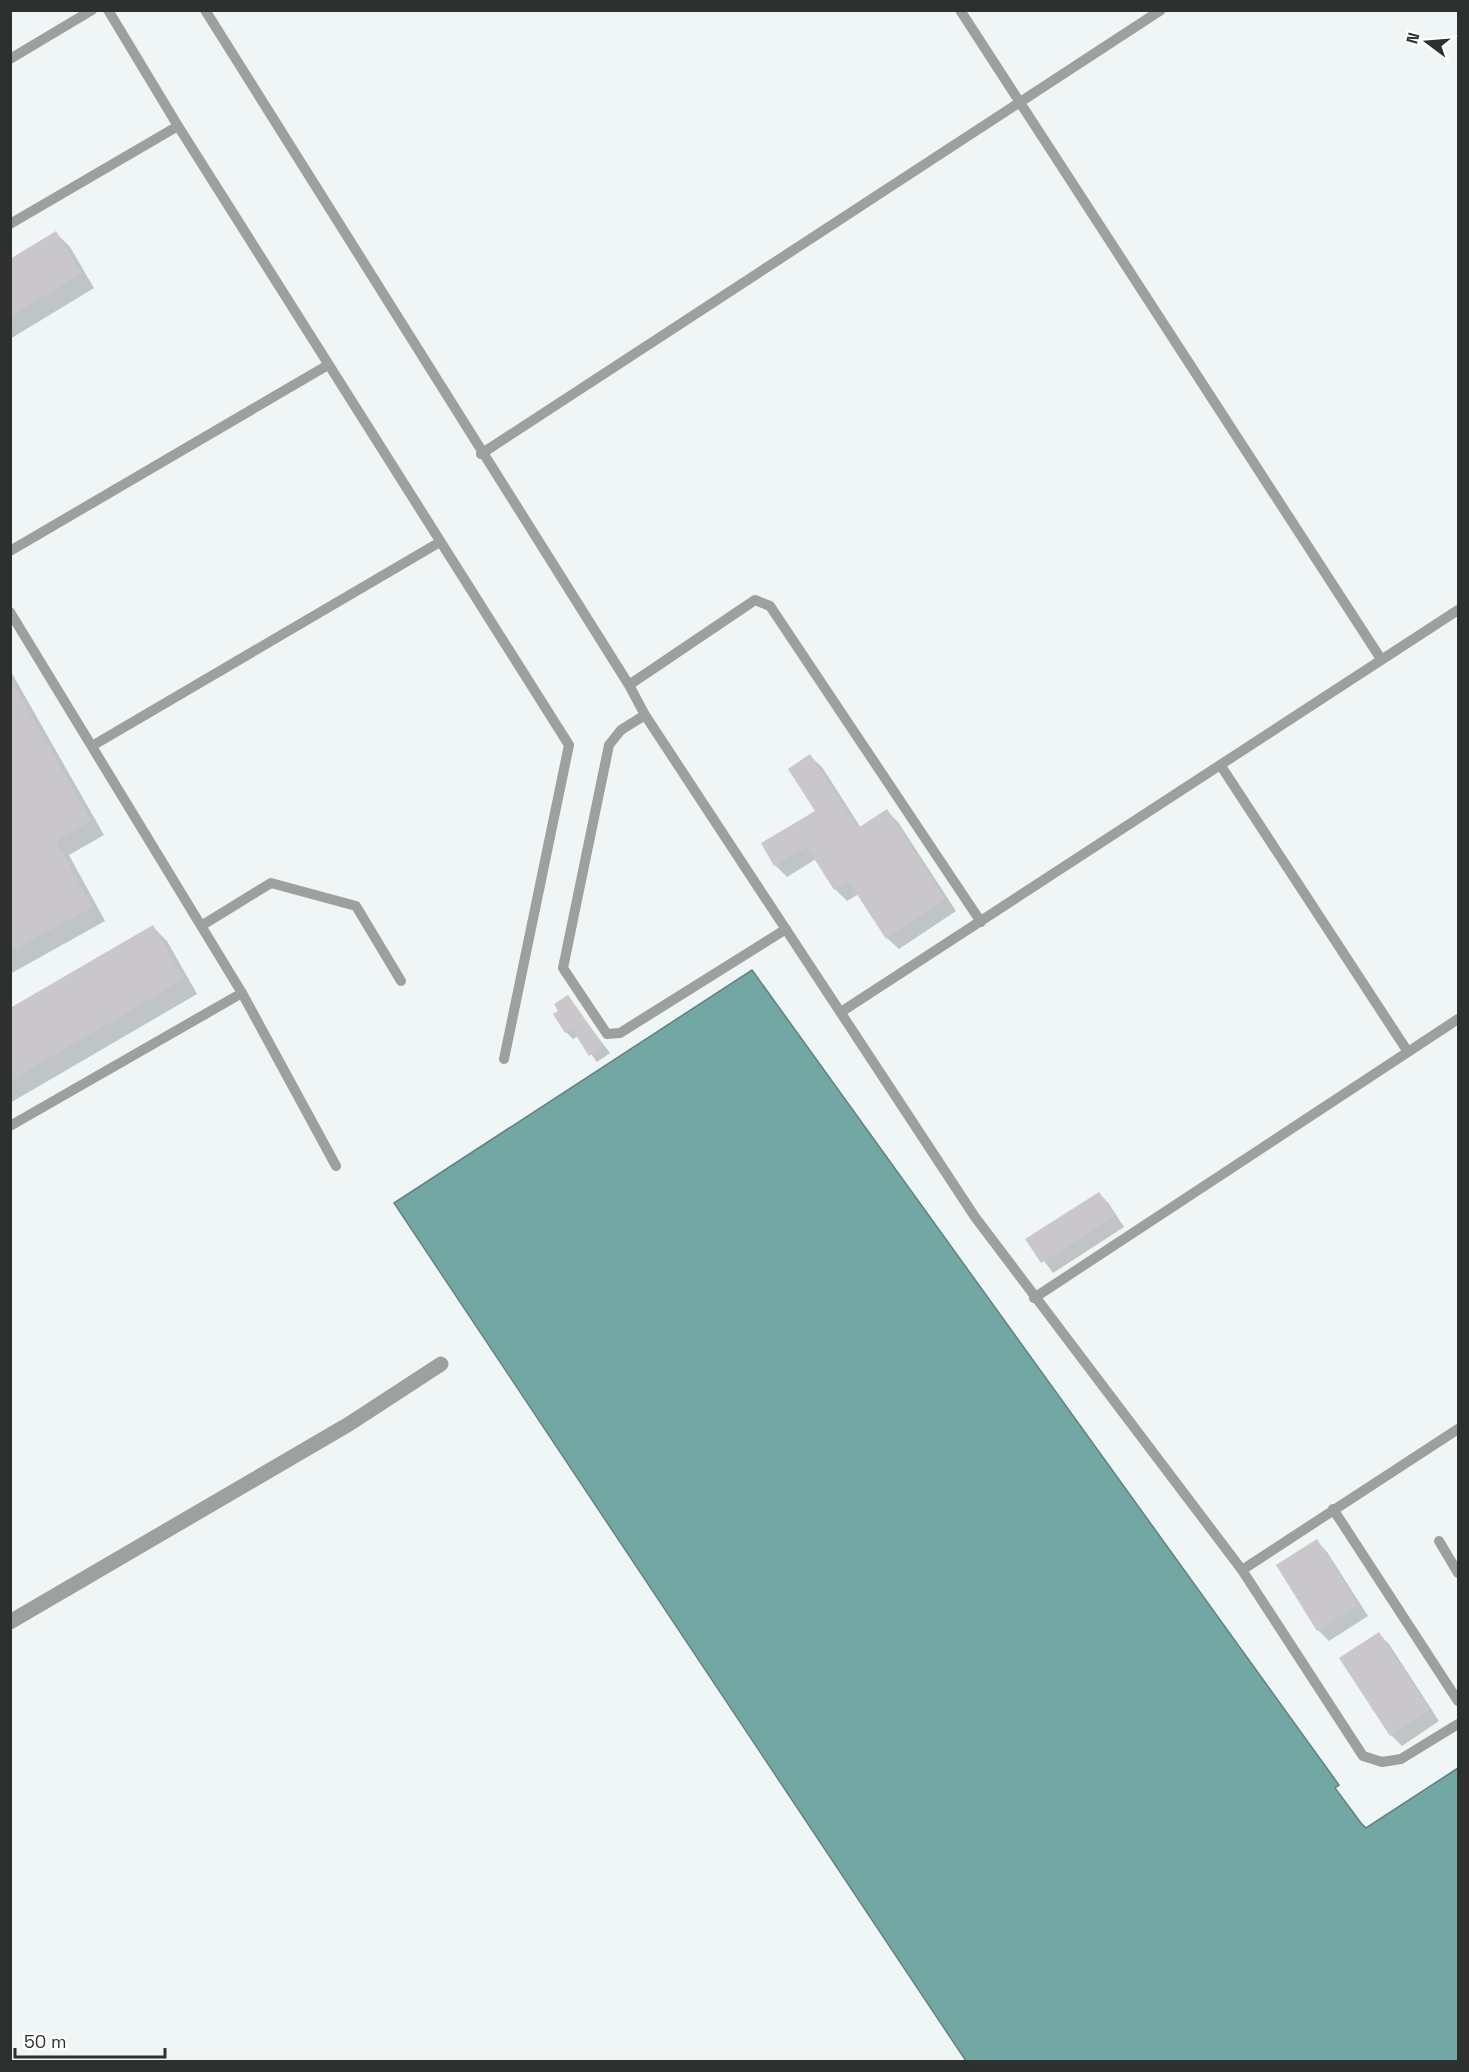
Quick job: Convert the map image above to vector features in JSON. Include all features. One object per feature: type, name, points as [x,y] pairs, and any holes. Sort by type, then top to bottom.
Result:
[{"type":"street","points":[[10,1622],[349,1424],[441,1364]]},
{"type":"lane","points":[[10,58],[92,10]]},
{"type":"lane","points":[[108,10],[178,126],[569,745],[504,1059]]},
{"type":"lane","points":[[205,10],[481,454],[629,685],[645,715],[943,1170],[1034,1298],[1242,1570],[1363,1756],[1382,1762],[1401,1759],[1458,1724]]},
{"type":"lane","points":[[960,10],[1381,659]]},
{"type":"lane","points":[[481,454],[1161,10]]},
{"type":"lane","points":[[10,225],[178,126]]},
{"type":"lane","points":[[10,551],[328,365]]},
{"type":"lane","points":[[92,746],[440,542]]},
{"type":"lane","points":[[629,685],[755,600],[770,606],[981,922]]},
{"type":"lane","points":[[841,1012],[1458,610]]},
{"type":"lane","points":[[10,612],[242,993],[336,1166]]},
{"type":"lane","points":[[645,715],[613,737],[607,751],[563,968],[607,1034],[611,1035],[620,1033],[786,929]]},
{"type":"lane","points":[[1221,766],[1407,1052]]},
{"type":"lane","points":[[201,926],[271,883],[356,906],[401,981]]},
{"type":"lane","points":[[10,1126],[242,993]]},
{"type":"lane","points":[[1034,1298],[1458,1019]]},
{"type":"lane","points":[[1242,1570],[1458,1429]]},
{"type":"lane","points":[[1333,1509],[1458,1701]]},
{"type":"lane","points":[[1438,1541],[1457,1567]]},
{"type":"water","points":[[752,970],[1339,1785],[1335,1788],[1361,1823],[1366,1828],[1458,1768],[1458,2061],[966,2061],[394,1203]]},
{"type":"building","points":[[56,231],[81,273],[10,317],[10,259]]},
{"type":"building","points":[[10,678],[91,821],[56,841],[92,907],[10,952]]},
{"type":"building","points":[[810,754],[858,828],[887,809],[945,899],[886,939],[849,882],[834,890],[807,847],[774,866],[761,843],[815,811],[788,769]]},
{"type":"building","points":[[153,925],[184,979],[10,1081],[10,1008]]},
{"type":"building","points":[[568,995],[604,1046],[589,1056],[572,1029],[565,1033],[553,1014],[558,1011],[554,1004]]},
{"type":"building","points":[[1099,1192],[1115,1216],[1041,1263],[1025,1239]]},
{"type":"building","points":[[1317,1539],[1358,1605],[1317,1631],[1276,1565]]},
{"type":"building","points":[[1379,1632],[1430,1710],[1390,1736],[1339,1658]]}]
